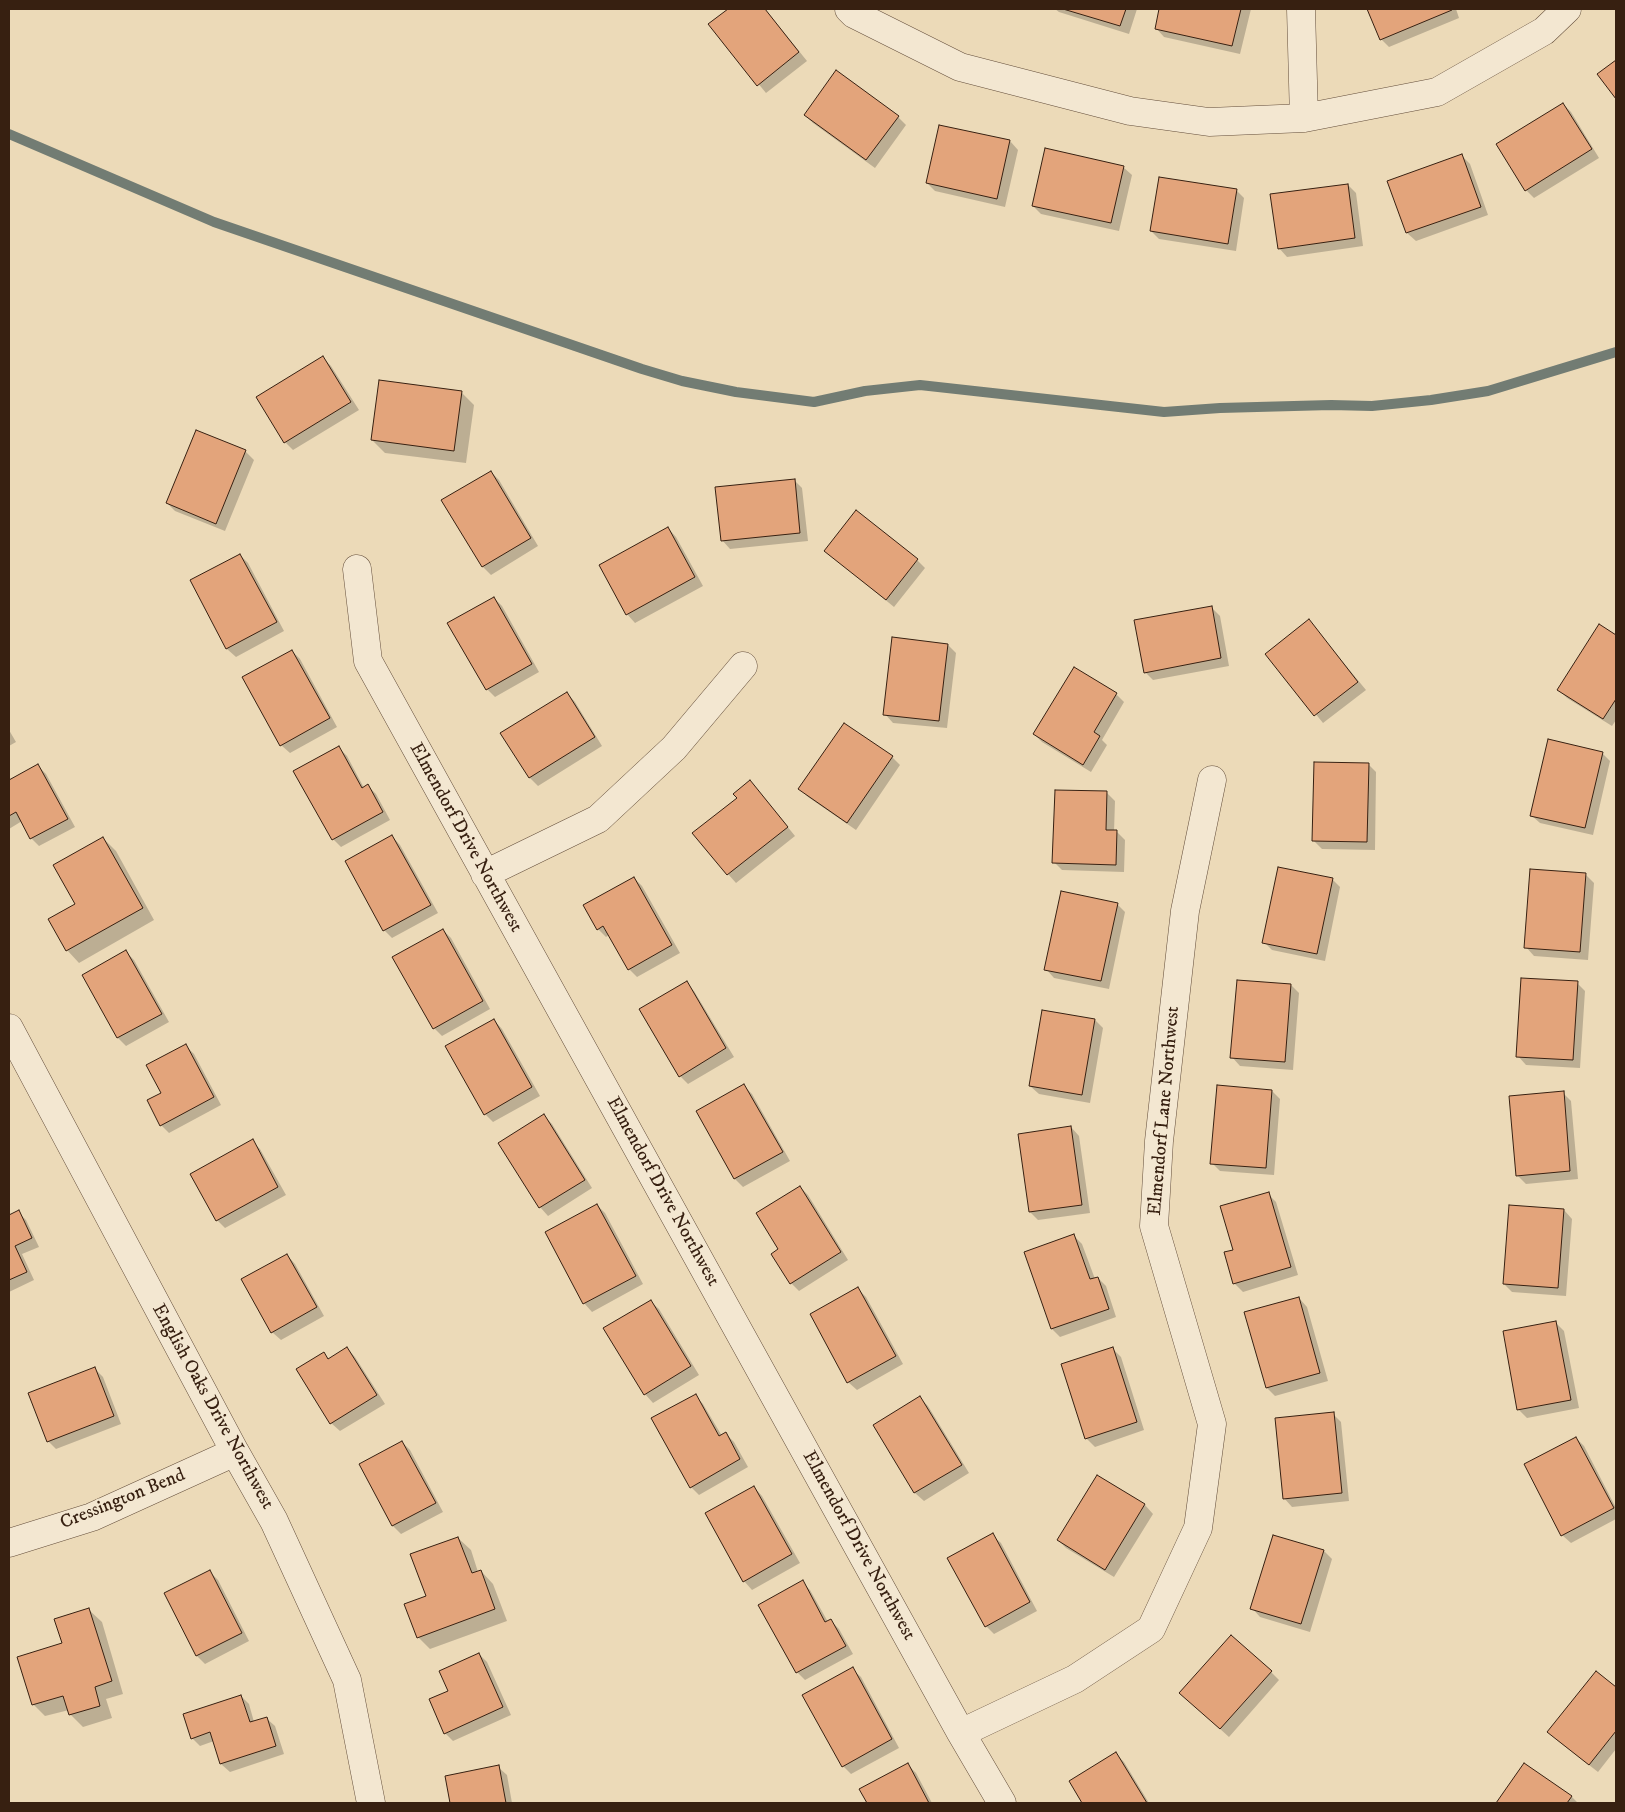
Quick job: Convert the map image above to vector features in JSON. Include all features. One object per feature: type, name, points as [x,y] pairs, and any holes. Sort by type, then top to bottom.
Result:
[{"type":"street","points":[[849,9],[854,14],[960,67],[1130,111],[1209,122],[1304,118],[1437,92],[1544,31],[1567,9]]},
{"type":"street","points":[[1301,9],[1304,118]]},
{"type":"street","name":"Elmendorf Drive Northwest","points":[[357,569],[368,661],[961,1733],[1002,1803]]},
{"type":"street","points":[[485,874],[598,820],[674,748],[743,666]]},
{"type":"street","name":"Elmendorf Lane Northwest","points":[[961,1733],[1075,1679],[1151,1629],[1198,1528],[1212,1424],[1154,1226],[1159,1141],[1185,911],[1212,780]]},
{"type":"street","name":"English Oaks Drive Northwest","points":[[9,1028],[235,1452],[274,1521],[347,1680],[371,1803]]},
{"type":"street","name":"Cressington Bend","points":[[9,1543],[92,1517],[235,1452]]},
{"type":"building","points":[[728,9],[765,9],[799,52],[757,86],[708,24]]},
{"type":"building","points":[[1063,9],[1126,9],[1120,26]]},
{"type":"building","points":[[1159,9],[1241,9],[1232,46],[1155,29]]},
{"type":"building","points":[[1367,9],[1452,9],[1452,10],[1380,40]]},
{"type":"building","points":[[1616,60],[1616,99],[1597,74]]},
{"type":"building","points":[[836,70],[899,116],[866,160],[804,115]]},
{"type":"building","points":[[1563,103],[1592,149],[1525,191],[1496,144]]},
{"type":"building","points":[[939,125],[1010,140],[997,199],[926,183]]},
{"type":"building","points":[[1045,148],[1124,166],[1111,223],[1032,206]]},
{"type":"building","points":[[1462,154],[1481,207],[1406,233],[1387,181]]},
{"type":"building","points":[[1159,177],[1237,189],[1228,244],[1150,231]]},
{"type":"building","points":[[1348,184],[1355,238],[1278,249],[1270,194]]},
{"type":"building","points":[[323,356],[351,402],[284,443],[256,397]]},
{"type":"building","points":[[379,380],[462,391],[454,451],[371,440]]},
{"type":"building","points":[[196,430],[246,450],[216,524],[166,503]]},
{"type":"building","points":[[491,471],[531,538],[482,567],[441,500]]},
{"type":"building","points":[[795,479],[800,533],[721,541],[715,487]]},
{"type":"building","points":[[856,510],[918,559],[886,600],[824,551]]},
{"type":"building","points":[[668,527],[695,577],[626,615],[599,565]]},
{"type":"building","points":[[240,554],[277,622],[226,649],[190,580]]},
{"type":"building","points":[[494,597],[532,664],[486,690],[447,623]]},
{"type":"building","points":[[1212,606],[1221,658],[1144,673],[1134,620]]},
{"type":"building","points":[[1309,619],[1358,682],[1314,716],[1265,654]]},
{"type":"building","points":[[1599,624],[1616,635],[1616,699],[1603,719],[1557,690]]},
{"type":"building","points":[[892,637],[948,644],[939,721],[883,715]]},
{"type":"building","points":[[292,650],[330,718],[280,746],[242,677]]},
{"type":"building","points":[[1074,667],[1117,693],[1094,732],[1100,736],[1083,765],[1033,734]]},
{"type":"building","points":[[567,692],[595,737],[529,778],[500,733]]},
{"type":"building","points":[[844,723],[893,756],[847,823],[798,789]]},
{"type":"building","points":[[1548,739],[1603,752],[1585,828],[1530,816]]},
{"type":"building","points":[[339,746],[362,788],[368,784],[383,812],[332,840],[293,771]]},
{"type":"building","points":[[1314,762],[1369,763],[1367,842],[1312,841]]},
{"type":"building","points":[[38,764],[68,819],[30,839],[16,812],[9,816],[9,780]]},
{"type":"building","points":[[750,780],[788,827],[727,875],[692,833],[737,798],[733,794]]},
{"type":"building","points":[[1055,790],[1107,791],[1106,830],[1117,830],[1116,865],[1052,863]]},
{"type":"building","points":[[392,835],[431,905],[383,931],[345,861]]},
{"type":"building","points":[[103,837],[143,908],[66,951],[48,919],[75,904],[53,865]]},
{"type":"building","points":[[1278,867],[1333,878],[1317,954],[1262,943]]},
{"type":"building","points":[[1530,869],[1586,873],[1580,952],[1524,948]]},
{"type":"building","points":[[634,877],[672,945],[628,970],[603,926],[597,930],[583,905]]},
{"type":"building","points":[[1061,891],[1118,903],[1101,981],[1044,970]]},
{"type":"building","points":[[443,929],[483,1001],[433,1029],[392,957]]},
{"type":"building","points":[[126,950],[162,1014],[117,1038],[82,975]]},
{"type":"building","points":[[1521,978],[1578,981],[1573,1060],[1516,1057]]},
{"type":"building","points":[[1237,980],[1291,984],[1285,1062],[1230,1058]]},
{"type":"building","points":[[687,981],[726,1048],[679,1077],[639,1009]]},
{"type":"building","points":[[1042,1010],[1095,1019],[1082,1095],[1029,1086]]},
{"type":"building","points":[[494,1019],[532,1087],[484,1115],[445,1046]]},
{"type":"building","points":[[186,1044],[214,1097],[160,1126],[147,1100],[161,1093],[146,1065]]},
{"type":"building","points":[[744,1084],[783,1152],[734,1179],[696,1111]]},
{"type":"building","points":[[1217,1085],[1272,1090],[1266,1168],[1210,1164]]},
{"type":"building","points":[[1564,1091],[1570,1171],[1516,1176],[1509,1096]]},
{"type":"building","points":[[544,1114],[585,1180],[539,1208],[498,1143]]},
{"type":"building","points":[[1071,1126],[1082,1205],[1029,1212],[1018,1134]]},
{"type":"building","points":[[253,1139],[278,1187],[216,1221],[190,1174]]},
{"type":"building","points":[[800,1186],[841,1252],[790,1284],[771,1254],[778,1249],[756,1213]]},
{"type":"building","points":[[1269,1192],[1291,1267],[1233,1284],[1224,1252],[1233,1250],[1220,1206]]},
{"type":"building","points":[[597,1204],[636,1276],[583,1304],[545,1232]]},
{"type":"building","points":[[1509,1205],[1564,1209],[1558,1288],[1503,1284]]},
{"type":"building","points":[[19,1210],[32,1238],[15,1246],[27,1272],[9,1280],[9,1215]]},
{"type":"building","points":[[1074,1234],[1090,1279],[1098,1277],[1109,1309],[1051,1329],[1024,1252]]},
{"type":"building","points":[[287,1254],[317,1307],[271,1333],[241,1279]]},
{"type":"building","points":[[858,1287],[896,1356],[847,1383],[810,1314]]},
{"type":"building","points":[[1299,1297],[1320,1373],[1266,1388],[1244,1312]]},
{"type":"building","points":[[651,1300],[691,1366],[644,1395],[603,1328]]},
{"type":"building","points":[[1556,1321],[1571,1400],[1517,1410],[1503,1331]]},
{"type":"building","points":[[347,1347],[377,1395],[330,1424],[296,1369],[324,1352],[328,1359]]},
{"type":"building","points":[[1113,1347],[1137,1422],[1085,1439],[1061,1364]]},
{"type":"building","points":[[95,1367],[114,1416],[47,1442],[28,1393]]},
{"type":"building","points":[[696,1394],[719,1436],[726,1432],[740,1459],[690,1488],[651,1418]]},
{"type":"building","points":[[920,1396],[962,1465],[914,1493],[873,1425]]},
{"type":"building","points":[[1334,1412],[1342,1493],[1283,1499],[1275,1418]]},
{"type":"building","points":[[1576,1437],[1614,1508],[1561,1536],[1524,1464]]},
{"type":"building","points":[[402,1441],[436,1503],[392,1526],[359,1464]]},
{"type":"building","points":[[1097,1475],[1145,1504],[1105,1570],[1057,1540]]},
{"type":"building","points":[[754,1486],[792,1554],[743,1582],[705,1513]]},
{"type":"building","points":[[993,1533],[1030,1602],[985,1627],[947,1558]]},
{"type":"building","points":[[1273,1535],[1324,1550],[1301,1624],[1250,1609]]},
{"type":"building","points":[[458,1537],[472,1573],[481,1570],[495,1609],[417,1638],[404,1604],[426,1596],[410,1554]]},
{"type":"building","points":[[210,1570],[242,1633],[196,1656],[164,1593]]},
{"type":"building","points":[[803,1580],[825,1622],[831,1619],[846,1646],[796,1673],[758,1605]]},
{"type":"building","points":[[89,1608],[112,1681],[95,1687],[100,1706],[69,1715],[63,1696],[32,1705],[17,1657],[62,1643],[54,1619]]},
{"type":"building","points":[[1231,1635],[1272,1671],[1220,1729],[1179,1693]]},
{"type":"building","points":[[479,1653],[503,1707],[444,1734],[429,1699],[448,1691],[439,1671]]},
{"type":"building","points":[[853,1667],[892,1739],[842,1767],[802,1695]]},
{"type":"building","points":[[1596,1671],[1616,1687],[1616,1731],[1589,1765],[1547,1732]]},
{"type":"building","points":[[241,1695],[250,1722],[267,1717],[276,1746],[220,1764],[210,1732],[191,1739],[183,1714]]},
{"type":"building","points":[[1116,1752],[1147,1803],[1082,1803],[1069,1781]]},
{"type":"building","points":[[908,1763],[929,1803],[867,1803],[859,1789]]},
{"type":"building","points":[[1524,1763],[1572,1796],[1567,1803],[1496,1803]]},
{"type":"building","points":[[499,1765],[506,1803],[450,1803],[445,1776]]},
{"type":"waterway","points":[[9,134],[214,222],[642,369],[682,381],[736,392],[814,402],[865,391],[920,385],[1164,412],[1220,408],[1331,405],[1372,406],[1431,400],[1488,391],[1616,352]]}]
